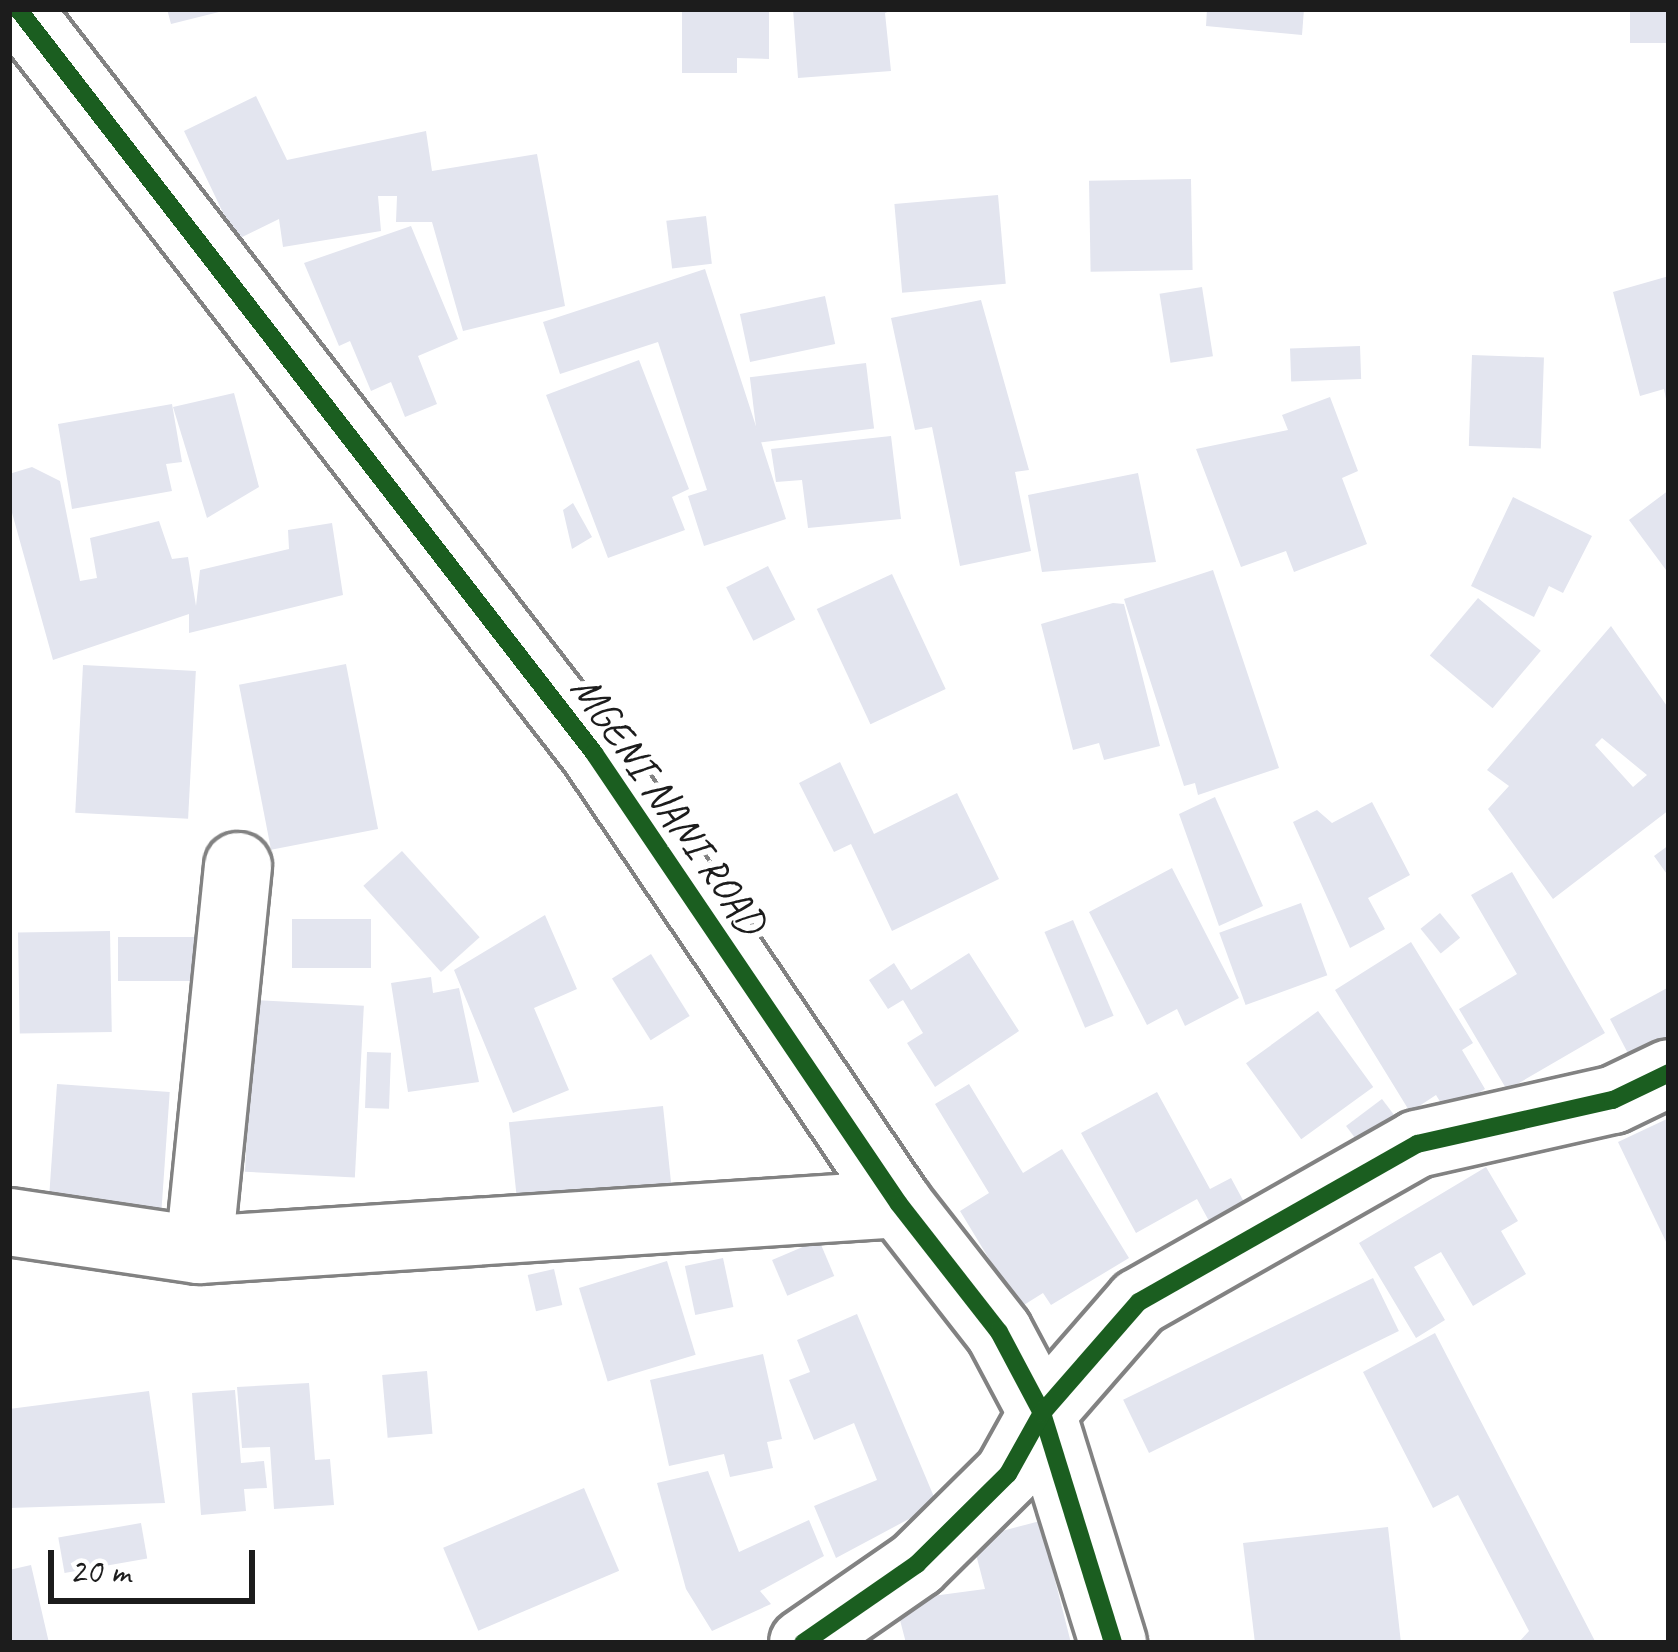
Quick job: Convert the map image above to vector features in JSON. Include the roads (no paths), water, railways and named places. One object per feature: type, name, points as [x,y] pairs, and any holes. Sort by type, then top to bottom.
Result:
[{"type":"street","name":"MGENI NANI ROAD","points":[[18,9],[594,752],[899,1204],[999,1332],[1042,1413],[1113,1643]]},
{"type":"street","points":[[199,1250],[238,866]]},
{"type":"street","points":[[803,1643],[917,1564],[1007,1474],[1042,1413],[1139,1302],[1418,1144],[1613,1100],[1669,1073]]},
{"type":"street","points":[[9,1222],[199,1250],[899,1204]]}]
